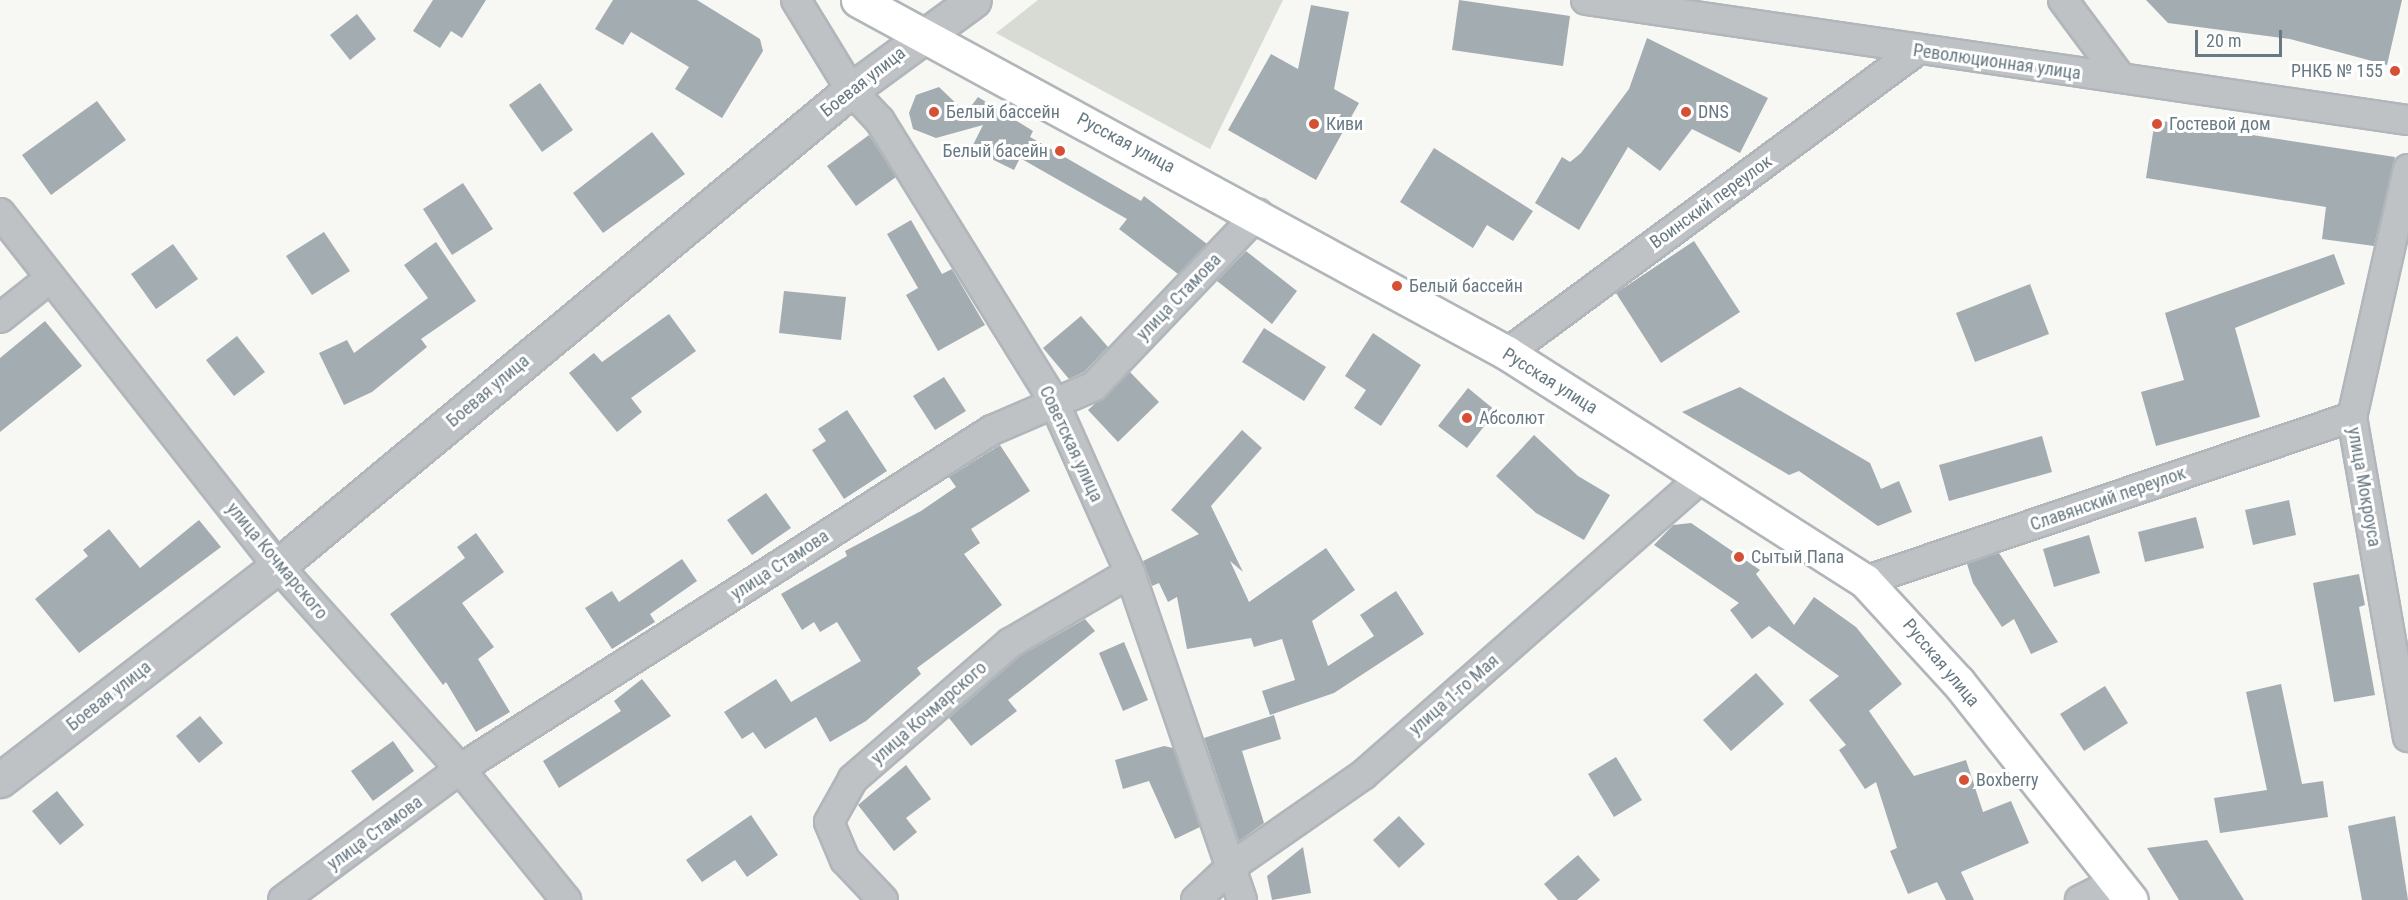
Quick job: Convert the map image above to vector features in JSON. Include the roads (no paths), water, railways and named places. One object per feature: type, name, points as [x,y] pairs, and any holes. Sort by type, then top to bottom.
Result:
[{"type":"main road","name":"Русская улица","points":[[858,0],[1258,214],[1507,353],[1865,581],[1958,682],[2125,890]]},
{"type":"street","name":"Советская улица","points":[[795,0],[851,90],[880,121],[1054,402],[1130,573],[1242,900]]},
{"type":"street","name":"Боевая улица","points":[[0,780],[278,566],[851,90],[974,0]]},
{"type":"street","name":"Революционная улица","points":[[1586,0],[1916,51],[2408,120]]},
{"type":"street","points":[[2063,0],[2121,78]]},
{"type":"street","name":"Воинский переулок","points":[[1507,353],[1916,51]]},
{"type":"street","name":"улица Мокроуса","points":[[2408,169],[2352,417],[2408,737]]},
{"type":"street","name":"улица Кочмарского","points":[[0,213],[48,280],[278,566],[460,770],[566,900]]},
{"type":"street","name":"улица Стамова","points":[[283,900],[460,770],[992,430],[1094,386],[1258,214]]},
{"type":"street","points":[[0,318],[48,280]]},
{"type":"street","name":"Славянский переулок","points":[[1865,581],[2352,417]]},
{"type":"street","name":"улица 1-го Мая","points":[[1196,900],[1232,866],[1363,775],[1702,477]]},
{"type":"street","name":"улица Кочмарского","points":[[882,900],[845,860],[829,822],[853,779],[1010,643],[1130,573]]},
{"type":"street","points":[[2080,900],[2125,890]]},
{"type":"place","name":"РНКБ № 155","points":[[2395,71]]},
{"type":"place","name":"Белый баcсейн","points":[[934,112]]},
{"type":"place","name":"DNS","points":[[1686,112]]},
{"type":"place","name":"Киви","points":[[1314,124]]},
{"type":"place","name":"Гостевой дом","points":[[2157,124]]},
{"type":"place","name":"Белый басейн","points":[[1060,151]]},
{"type":"place","name":"Белый бассейн","points":[[1397,286]]},
{"type":"place","name":"Абсолют","points":[[1467,418]]},
{"type":"place","name":"Сытый Папа","points":[[1739,557]]},
{"type":"place","name":"Boxberry","points":[[1964,780]]}]
